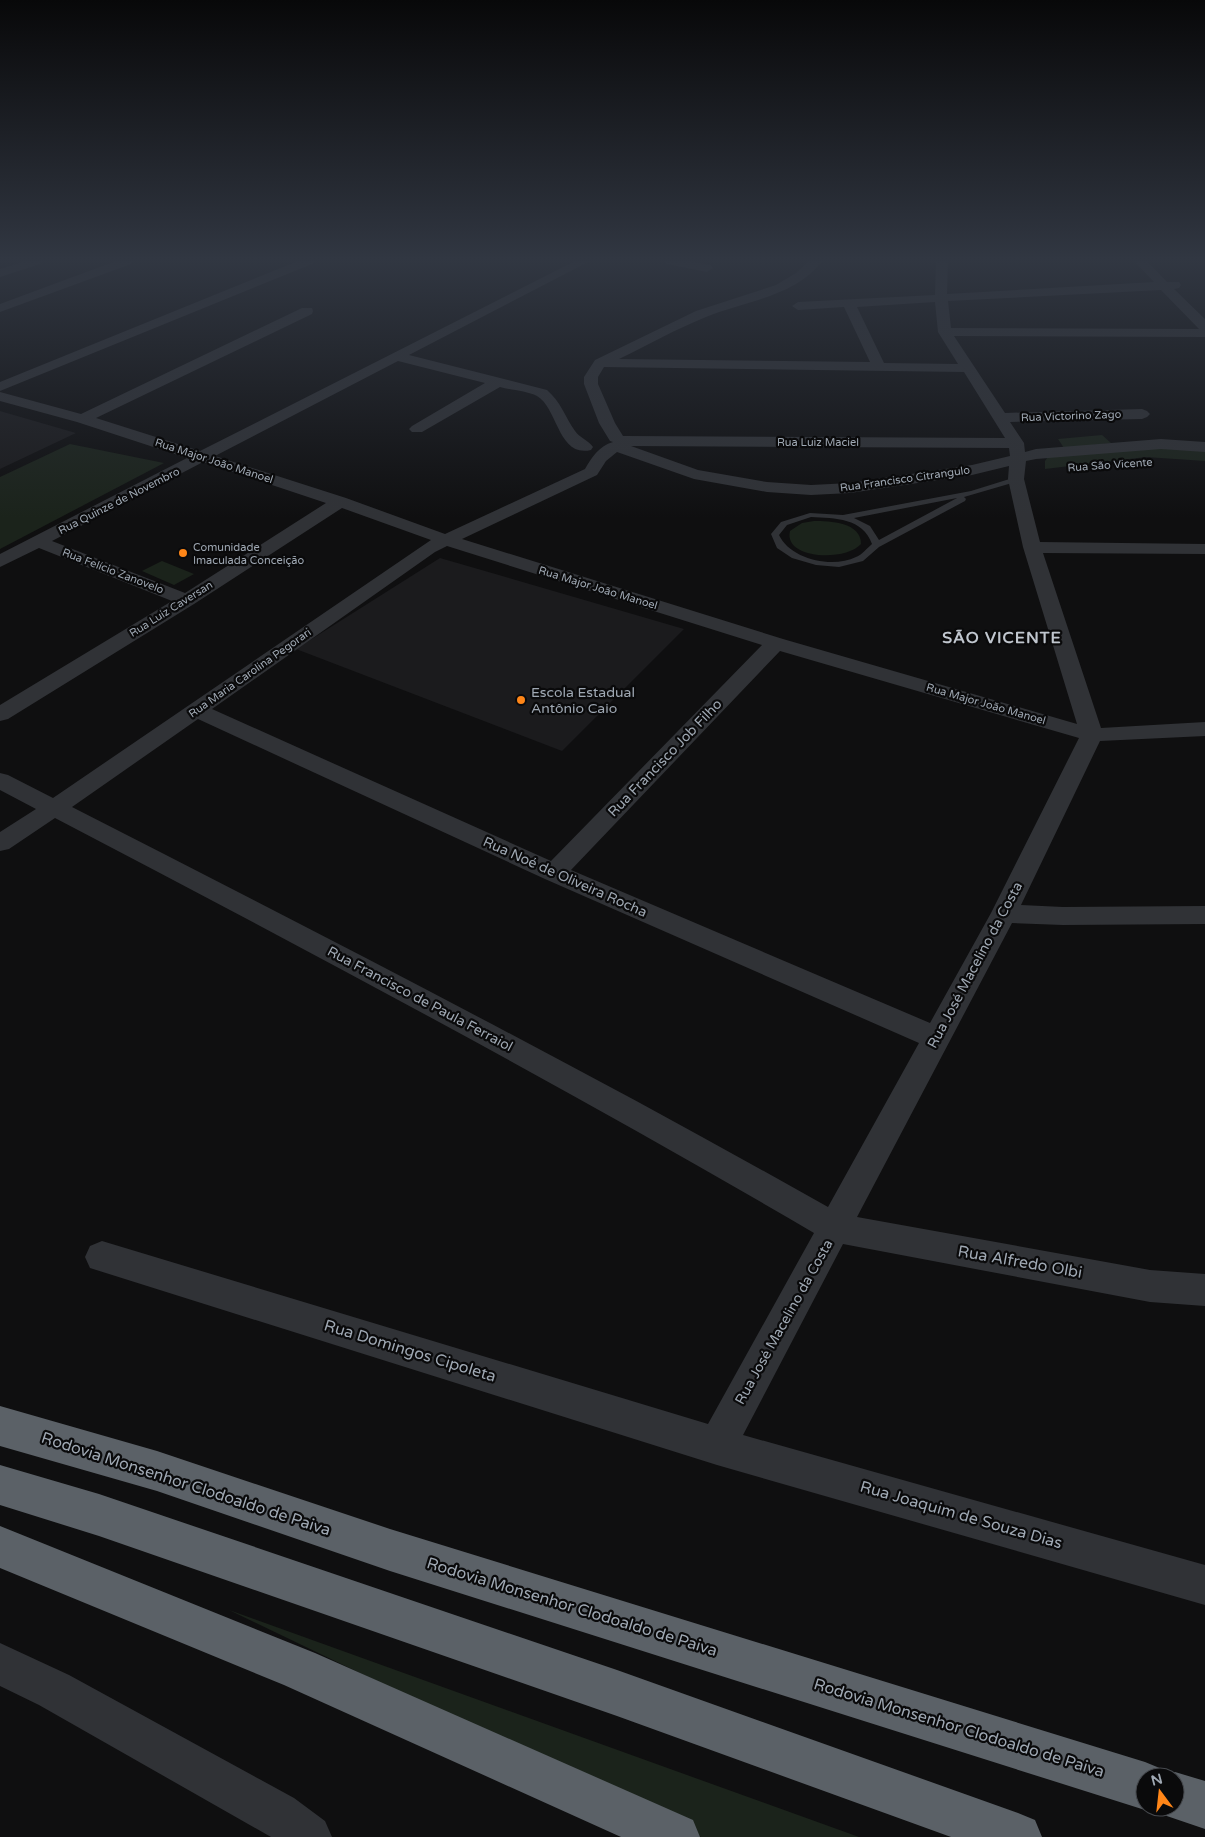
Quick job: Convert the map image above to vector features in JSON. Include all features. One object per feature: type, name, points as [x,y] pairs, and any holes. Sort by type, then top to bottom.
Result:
[{"type":"highway","name":"Rodovia Monsenhor Clodoaldo de Paiva","points":[[0,1426],[157,1472],[390,1550],[1135,1783]]},
{"type":"highway","points":[[0,1485],[99,1515],[608,1690],[1018,1837]]},
{"type":"highway","points":[[0,1546],[299,1669],[676,1837]]},
{"type":"highway","points":[[1185,1799],[1205,1805]]},
{"type":"street","points":[[0,387],[97,347]]},
{"type":"street","points":[[82,419],[233,347]]},
{"type":"street","name":"Rua Quinze de Novembro","points":[[0,561],[414,347]]},
{"type":"street","points":[[604,444],[607,424],[590,384],[591,377],[600,363],[634,347]]},
{"type":"street","points":[[869,347],[879,367]]},
{"type":"street","points":[[955,347],[1000,418],[1021,464],[1032,547],[1092,735]]},
{"type":"street","points":[[396,356],[497,382]]},
{"type":"street","points":[[600,363],[969,368]]},
{"type":"street","points":[[417,430],[497,382]]},
{"type":"street","name":"Rua Francisco Citrangulo","points":[[497,382],[542,393],[550,398],[568,435],[577,444],[604,444],[694,474],[767,487],[811,490],[850,488],[1021,464]]},
{"type":"street","name":"Rua Major João Manoel","points":[[0,396],[82,419],[202,457],[340,502],[445,540],[776,643],[1092,735],[1205,729]]},
{"type":"street","name":"Rua Victorino Zago","points":[[1000,418],[1142,414]]},
{"type":"street","name":"Rua Luiz Maciel","points":[[604,444],[1021,464]]},
{"type":"street","name":"Rua Maria Carolina Pegorari","points":[[0,842],[56,807],[429,548],[590,472],[604,444]]},
{"type":"street","name":"Rua São Vicente","points":[[1021,464],[1036,454],[1161,444],[1205,447]]},
{"type":"street","name":"Rua São Vicente","points":[[1082,466],[1141,462]]},
{"type":"street","name":"Rua Luiz Caversan","points":[[0,714],[187,600],[340,502]]},
{"type":"street","name":"Rua Felício Zanovelo","points":[[38,542],[187,600]]},
{"type":"street","points":[[1032,547],[1205,549]]},
{"type":"street","name":"Rua Francisco Job Filho","points":[[554,873],[776,643]]},
{"type":"street","name":"Rua Noé de Oliveira Rocha","points":[[196,710],[554,873],[935,1038]]},
{"type":"street","name":"Rua José Macelino da Costa","points":[[717,1446],[1004,913],[1092,735]]},
{"type":"street","name":"Rua Francisco de Paula Ferraiol","points":[[0,780],[56,807],[333,952],[681,1139],[835,1228]]},
{"type":"street","points":[[1004,913],[1063,916],[1205,915]]},
{"type":"street","name":"Rua Alfredo Olbi","points":[[835,1228],[1150,1286],[1205,1290]]},
{"type":"street","name":"Rua Domingos Cipoleta","points":[[102,1257],[717,1446]]},
{"type":"street","name":"Rua Joaquim de Souza Dias","points":[[717,1446],[1205,1585]]},
{"type":"street","points":[[0,1664],[54,1690],[278,1814],[309,1837]]},
{"type":"lane","points":[[876,545],[875,536],[868,528],[842,517],[826,515],[795,518],[784,522],[777,529],[775,537],[778,545],[786,552],[799,558],[823,563],[848,563],[862,558],[872,552],[876,545],[973,493],[1021,464]]},
{"type":"lane","points":[[842,517],[973,493]]},
{"type":"shaded area","points":[[0,411],[76,433],[0,469]]},
{"type":"shaded area","points":[[1102,435],[1111,443],[1064,448],[1058,439]]},
{"type":"shaded area","points":[[70,444],[164,463],[0,549],[0,477]]},
{"type":"shaded area","points":[[1148,447],[1205,450],[1205,461],[1146,457],[1045,469],[1045,461],[1048,457]]},
{"type":"shaded area","points":[[814,521],[844,524],[856,531],[860,537],[861,544],[853,550],[842,554],[817,555],[805,552],[796,547],[790,540],[790,531],[802,523]]},
{"type":"shaded area","name":"Escola Estadual Antônio Caio","points":[[440,558],[684,629],[562,751],[296,649]]},
{"type":"shaded area","points":[[162,561],[194,574],[174,585],[142,571]]},
{"type":"shaded area","points":[[229,1610],[859,1837],[701,1837]]},
{"type":"place","name":"Comunidade Imaculada Conceição","points":[[183,553]]},
{"type":"place","name":"Escola Estadual Antônio Caio","points":[[521,700]]},
{"type":"district","name":"SÃO VICENTE","points":[[1002,638]]}]
